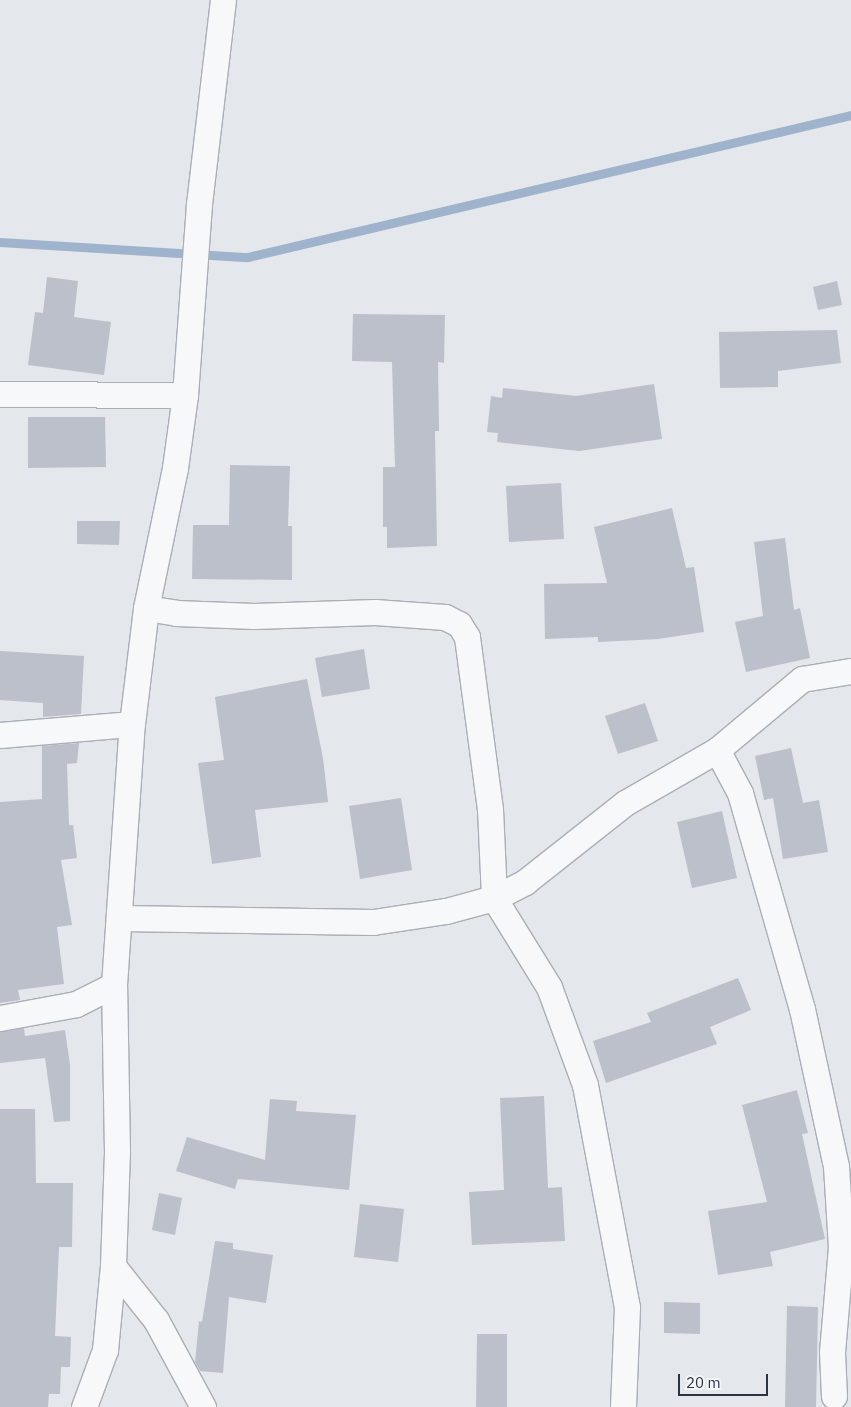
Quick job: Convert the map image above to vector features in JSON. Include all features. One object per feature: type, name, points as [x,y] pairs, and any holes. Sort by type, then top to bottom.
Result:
[{"type":"street","points":[[84,1407],[105,1350],[113,1266],[117,1160],[114,985],[121,918],[132,724],[146,608],[174,468],[185,396],[199,204],[223,0]]},
{"type":"street","points":[[0,394],[185,396]]},
{"type":"street","points":[[146,608],[176,613],[254,616],[375,612],[445,617],[459,624],[467,637],[490,809],[494,898],[549,987],[585,1086],[628,1307],[623,1407]]},
{"type":"street","points":[[121,918],[373,922],[446,910],[494,898],[525,882],[549,865],[625,803],[717,750],[802,679],[851,671]]},
{"type":"street","points":[[0,735],[132,724]]},
{"type":"street","points":[[717,750],[740,793],[802,1009],[836,1166],[846,1247],[832,1352],[838,1400]]},
{"type":"street","points":[[0,1018],[76,1004],[114,985]]},
{"type":"street","points":[[113,1266],[156,1320],[203,1407]]},
{"type":"building","points":[[47,277],[78,281],[74,317],[111,322],[104,375],[28,365],[35,312],[43,313]]},
{"type":"building","points":[[837,281],[842,305],[818,310],[813,287]]},
{"type":"building","points":[[353,314],[445,315],[444,363],[438,362],[439,431],[435,431],[437,546],[387,548],[387,527],[383,527],[383,467],[395,467],[392,362],[352,361]]},
{"type":"building","points":[[837,330],[841,363],[778,371],[778,387],[720,388],[719,332]]},
{"type":"building","points":[[654,384],[662,439],[579,451],[497,442],[498,433],[487,432],[491,396],[502,398],[503,388],[576,396]]},
{"type":"building","points":[[28,417],[105,417],[106,467],[28,468]]},
{"type":"building","points":[[230,465],[290,466],[288,526],[292,526],[292,580],[192,579],[193,525],[229,525]]},
{"type":"building","points":[[561,483],[564,539],[509,542],[506,486]]},
{"type":"building","points":[[672,508],[686,568],[694,567],[704,632],[658,639],[598,642],[598,637],[545,639],[544,584],[607,583],[594,527]]},
{"type":"building","points":[[77,521],[120,521],[119,545],[77,544]]},
{"type":"building","points":[[785,538],[794,610],[800,608],[810,658],[746,672],[735,622],[763,616],[754,542]]},
{"type":"building","points":[[364,649],[370,689],[322,697],[315,658]]},
{"type":"building","points":[[0,651],[84,656],[81,714],[43,717],[43,703],[0,700]]},
{"type":"building","points":[[307,679],[323,758],[328,802],[255,810],[261,857],[212,864],[198,763],[224,760],[215,697]]},
{"type":"building","points":[[645,703],[658,741],[618,754],[605,716]]},
{"type":"building","points":[[79,743],[77,763],[67,764],[69,825],[73,825],[77,858],[61,860],[72,925],[57,927],[64,984],[18,990],[20,1000],[0,1003],[0,802],[42,799],[42,746]]},
{"type":"building","points":[[791,748],[803,803],[819,800],[828,852],[783,859],[773,798],[764,800],[755,756]]},
{"type":"building","points":[[401,798],[412,870],[360,879],[349,806]]},
{"type":"building","points":[[722,811],[737,878],[692,888],[677,822]]},
{"type":"building","points":[[738,978],[751,1010],[710,1027],[717,1044],[606,1083],[593,1041],[651,1022],[647,1013]]},
{"type":"building","points":[[24,1028],[25,1036],[65,1030],[70,1065],[70,1121],[54,1122],[45,1058],[0,1063],[0,1032]]},
{"type":"building","points":[[797,1090],[808,1133],[802,1134],[825,1239],[770,1252],[773,1266],[718,1275],[708,1211],[767,1202],[742,1105]]},
{"type":"building","points":[[544,1096],[548,1188],[562,1187],[565,1241],[472,1245],[469,1192],[504,1190],[500,1098]]},
{"type":"building","points":[[270,1099],[297,1101],[296,1111],[356,1115],[349,1190],[238,1179],[235,1189],[176,1171],[187,1137],[265,1160]]},
{"type":"building","points":[[0,1109],[35,1109],[36,1183],[73,1183],[72,1247],[59,1247],[55,1336],[71,1337],[70,1367],[61,1367],[60,1394],[49,1394],[48,1407],[0,1407]]},
{"type":"building","points":[[159,1193],[182,1198],[175,1235],[152,1230]]},
{"type":"building","points":[[360,1204],[404,1209],[398,1262],[354,1257]]},
{"type":"building","points":[[215,1241],[233,1243],[233,1249],[273,1255],[266,1303],[229,1297],[223,1373],[200,1371],[195,1362],[199,1321],[202,1322]]},
{"type":"building","points":[[664,1302],[700,1303],[700,1334],[664,1333]]},
{"type":"building","points":[[787,1306],[818,1307],[816,1407],[785,1407]]},
{"type":"building","points":[[477,1334],[507,1334],[507,1407],[476,1407]]},
{"type":"waterway","points":[[0,242],[248,257],[851,115]]}]
